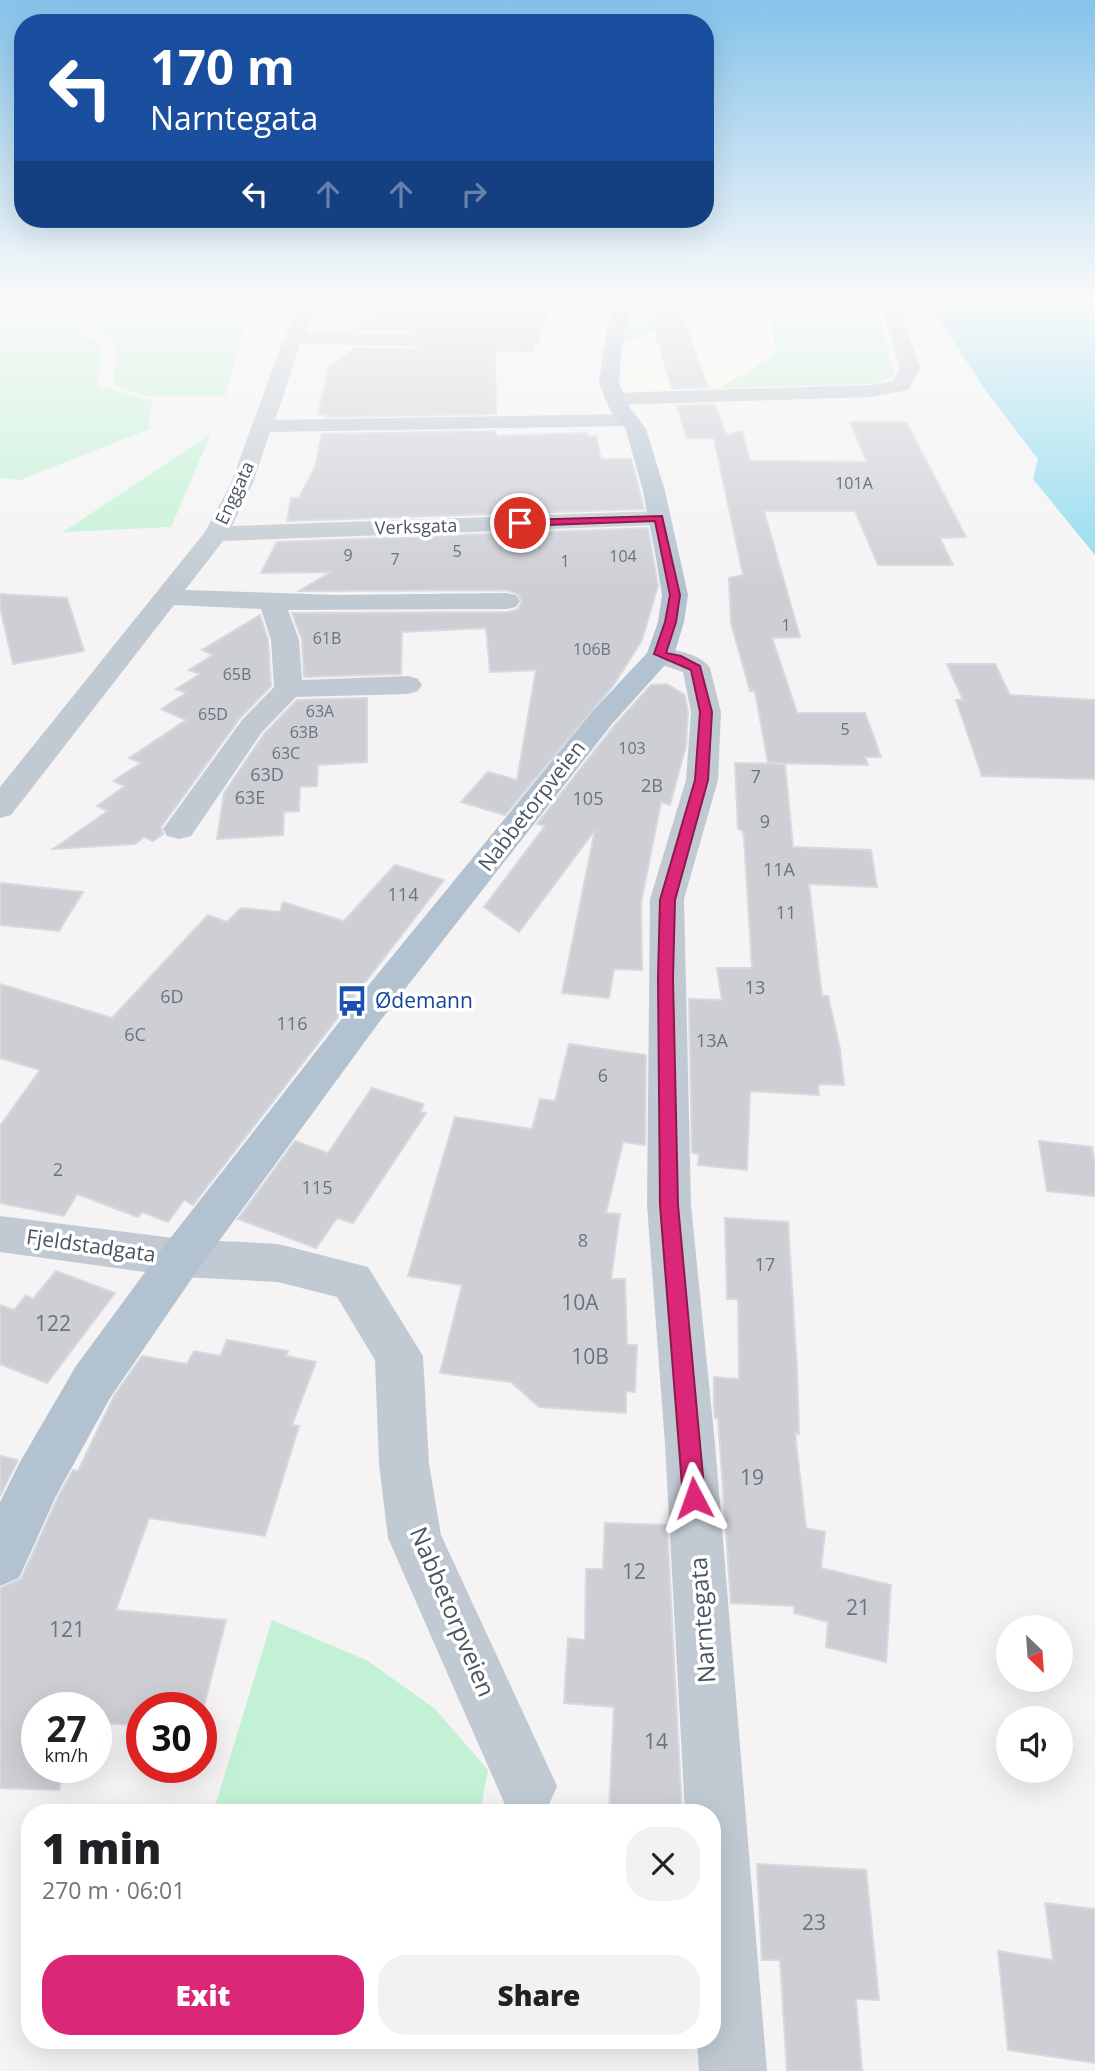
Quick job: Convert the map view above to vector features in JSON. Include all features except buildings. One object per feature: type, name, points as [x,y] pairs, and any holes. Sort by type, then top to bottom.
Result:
[{"type":"main road","name":"Nabbetorpveien","points":[[0,1559],[37,1479],[93,1382],[181,1258],[375,1001],[602,718],[660,654],[671,622],[675,595],[636,429],[612,393]]},
{"type":"street","name":"Enggata","points":[[0,808],[216,534],[242,483],[275,393]]},
{"type":"street","points":[[615,400],[824,393]]},
{"type":"street","points":[[264,426],[630,420]]},
{"type":"street","name":"Verksgata","points":[[216,534],[659,518]]},
{"type":"street","points":[[168,597],[272,602],[423,604],[507,601]]},
{"type":"street","points":[[272,602],[285,640],[288,689]]},
{"type":"street","name":"Narntegata","points":[[660,654],[696,668],[706,712],[702,780],[667,900],[669,1205],[690,1444],[715,1804]]},
{"type":"street","points":[[178,829],[252,726],[288,689],[408,685]]},
{"type":"street","name":"Fjeldstadgata","points":[[0,1234],[181,1258]]},
{"type":"street","name":"Nabbetorpveien","points":[[181,1258],[278,1263],[352,1281],[399,1356],[404,1464],[415,1538],[527,1786]]},
{"type":"street","name":"Narntegata","points":[[721,1896],[733,2071]]},
{"type":"green space","points":[[0,393],[122,393],[152,401],[149,429],[20,480],[0,478]]},
{"type":"green space","points":[[136,393],[226,393],[225,396],[145,396]]},
{"type":"green space","points":[[211,434],[171,527],[63,532]]},
{"type":"green space","points":[[272,1620],[368,1661],[435,1709],[488,1770],[482,1804],[216,1804]]},
{"type":"water","points":[[1095,393],[1095,555],[1033,479],[1038,459],[988,394]]},
{"type":"place","name":"Ødemann","points":[[352,1001]]},
{"type":"route","points":[[520,523],[659,518],[675,595],[671,622],[660,654],[696,668],[706,712],[702,780],[667,900],[669,1205],[694,1498]]}]
